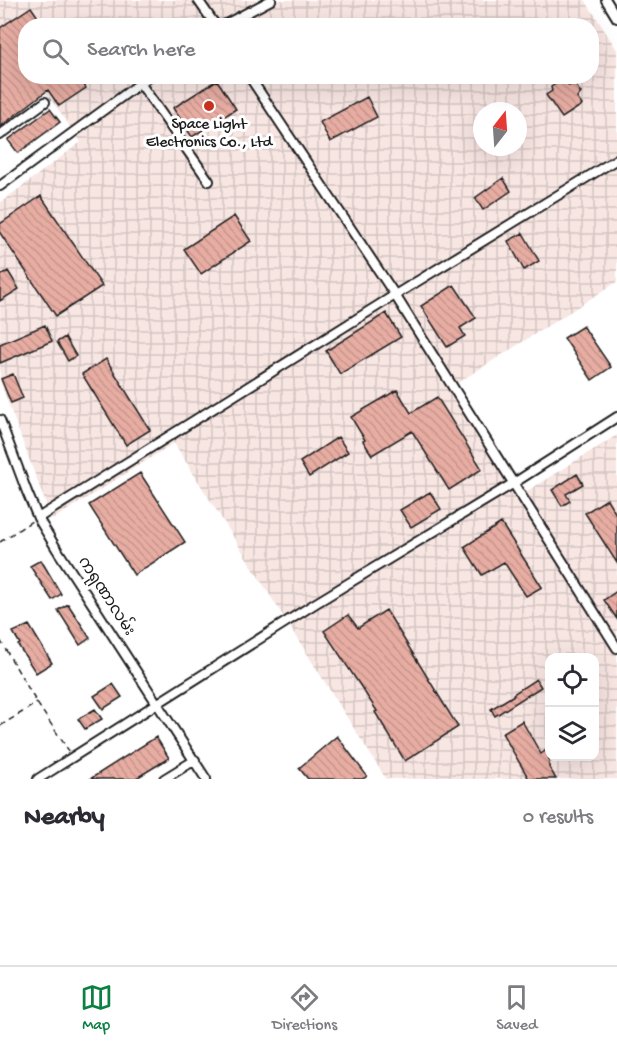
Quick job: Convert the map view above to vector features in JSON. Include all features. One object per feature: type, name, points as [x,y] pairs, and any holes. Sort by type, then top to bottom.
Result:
[{"type":"street","points":[[198,0],[210,18]]},
{"type":"street","points":[[237,18],[271,0]]},
{"type":"street","points":[[606,0],[617,18]]},
{"type":"street","points":[[0,186],[139,84]]},
{"type":"street","points":[[141,84],[209,181]]},
{"type":"street","points":[[254,84],[395,295],[617,648]]},
{"type":"street","points":[[0,135],[45,102]]},
{"type":"street","points":[[38,518],[617,159]]},
{"type":"street","points":[[38,779],[316,603],[514,483],[617,417]]},
{"type":"street","name":"ကရုဏာလမ်း","points":[[0,420],[38,518],[206,779]]},
{"type":"street","points":[[164,779],[195,760]]},
{"type":"path","points":[[0,542],[38,518]]},
{"type":"path","points":[[0,640],[73,756]]},
{"type":"path","points":[[0,726],[38,703]]},
{"type":"shaded area","points":[[0,0],[585,0],[597,18],[18,18],[18,53],[0,26]]},
{"type":"shaded area","points":[[599,22],[617,50],[617,282],[456,384],[527,491],[617,435],[617,779],[386,779],[174,443],[52,520],[0,381],[0,203],[81,142],[40,84],[599,84]]},
{"type":"building","points":[[31,7],[39,18],[18,18],[18,84],[84,84],[86,88],[59,106],[48,90],[0,127],[0,28]]},
{"type":"building","points":[[211,84],[220,84],[236,109],[192,137],[173,108]]},
{"type":"building","points":[[555,84],[569,86],[575,84],[581,93],[577,98],[582,105],[562,118],[546,95],[552,91],[551,87]]},
{"type":"building","points":[[367,97],[377,117],[330,142],[320,122]]},
{"type":"building","points":[[50,109],[60,122],[18,153],[8,140]]},
{"type":"building","points":[[503,178],[511,191],[483,210],[475,198]]},
{"type":"building","points":[[41,196],[102,286],[56,316],[0,233],[0,224]]},
{"type":"building","points":[[234,216],[251,241],[201,274],[184,249]]},
{"type":"building","points":[[523,233],[539,261],[524,270],[508,241]]},
{"type":"building","points":[[8,271],[19,289],[0,301],[0,276]]},
{"type":"building","points":[[454,285],[476,318],[460,328],[465,336],[447,347],[421,306]]},
{"type":"building","points":[[386,313],[401,337],[340,374],[326,351]]},
{"type":"building","points":[[45,325],[52,341],[0,363],[0,344]]},
{"type":"building","points":[[583,326],[611,367],[592,380],[564,338]]},
{"type":"building","points":[[65,337],[76,356],[68,361],[57,342]]},
{"type":"building","points":[[106,359],[150,430],[126,445],[82,374]]},
{"type":"building","points":[[13,374],[23,398],[11,403],[1,379]]},
{"type":"building","points":[[397,390],[411,413],[437,397],[482,469],[449,490],[412,431],[372,455],[351,417]]},
{"type":"building","points":[[338,437],[348,452],[309,477],[300,462]]},
{"type":"building","points":[[140,473],[185,542],[134,575],[89,505]]},
{"type":"building","points":[[577,474],[583,484],[566,494],[570,501],[562,506],[552,490]]},
{"type":"building","points":[[430,492],[441,509],[411,527],[400,510]]},
{"type":"building","points":[[607,499],[617,516],[617,563],[585,513]]},
{"type":"building","points":[[501,523],[542,587],[526,596],[504,562],[482,575],[464,547]]},
{"type":"building","points":[[41,560],[61,594],[52,600],[30,566]]},
{"type":"building","points":[[617,591],[617,619],[604,600]]},
{"type":"building","points":[[68,604],[90,638],[80,645],[58,610]]},
{"type":"building","points":[[386,610],[458,727],[405,761],[375,712],[377,711],[324,631],[348,615],[358,628]]},
{"type":"building","points":[[29,625],[52,663],[36,673],[18,645],[20,644],[13,632]]},
{"type":"building","points":[[536,679],[541,687],[495,716],[491,709]]},
{"type":"building","points":[[113,684],[122,697],[103,709],[94,696]]},
{"type":"building","points":[[95,709],[102,719],[85,729],[78,719]]},
{"type":"building","points":[[522,721],[541,754],[545,751],[545,761],[549,761],[549,767],[556,779],[529,779],[502,733]]},
{"type":"building","points":[[337,736],[367,776],[363,779],[308,779],[299,768]]},
{"type":"building","points":[[156,737],[169,758],[135,779],[90,779]]},
{"type":"place","name":"Space Light Electronics Co., Ltd","points":[[209,106]]}]
